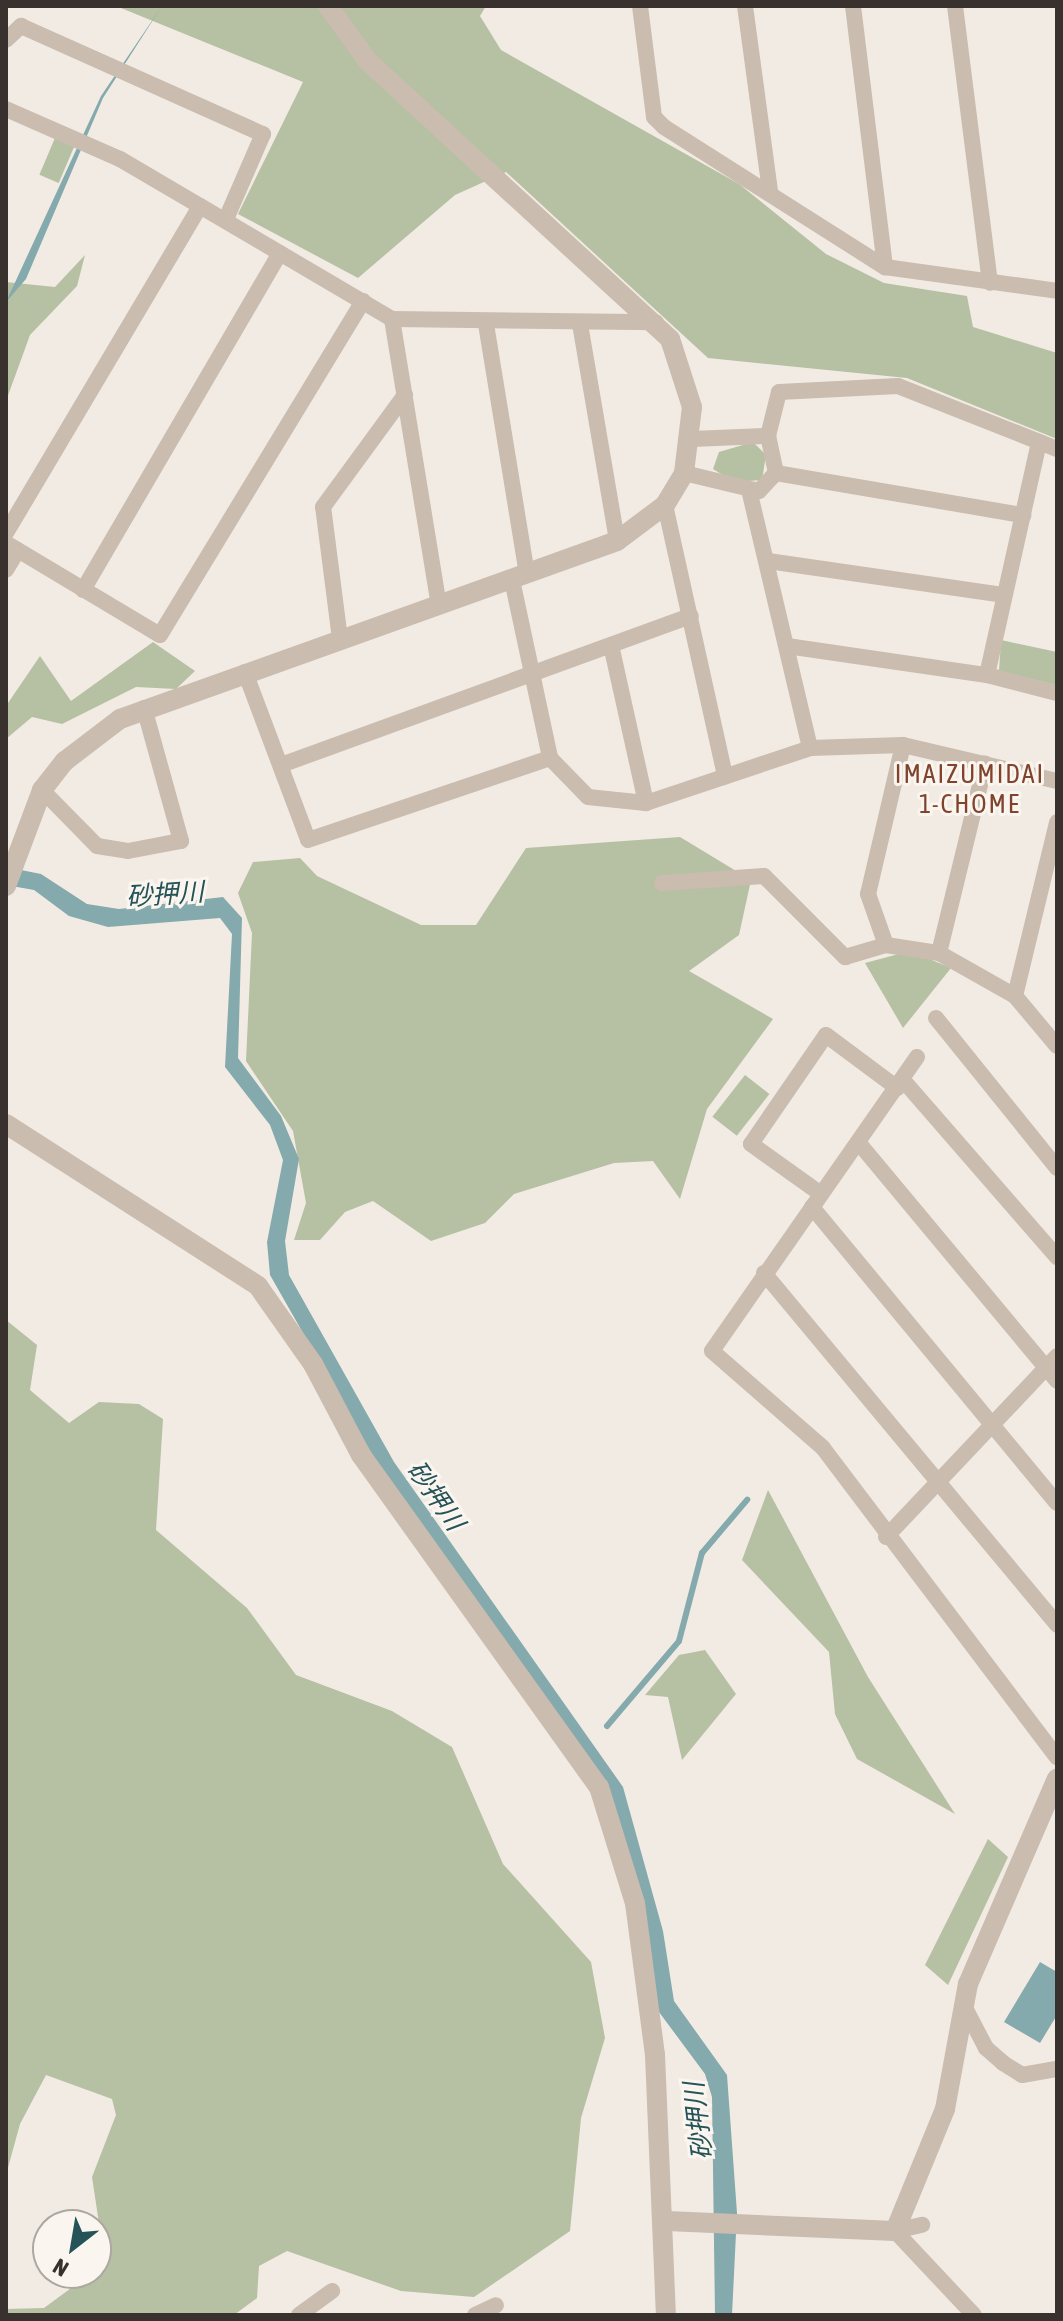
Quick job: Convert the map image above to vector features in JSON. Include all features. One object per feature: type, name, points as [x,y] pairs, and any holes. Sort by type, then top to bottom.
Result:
[{"type":"street","points":[[6,886],[12,861],[42,790],[87,742],[144,708],[617,541],[665,505],[684,473],[692,439],[684,370],[656,322],[367,60],[328,6]]},
{"type":"street","points":[[640,6],[654,117],[885,267],[1057,291]]},
{"type":"street","points":[[745,6],[770,192]]},
{"type":"street","points":[[853,6],[885,267]]},
{"type":"street","points":[[955,6],[990,283]]},
{"type":"street","points":[[6,40],[21,26],[263,134],[226,219]]},
{"type":"street","points":[[6,109],[120,159],[392,319],[486,324],[656,322]]},
{"type":"street","points":[[6,533],[200,206]]},
{"type":"street","points":[[83,590],[280,253]]},
{"type":"street","points":[[6,570],[12,547],[160,635],[363,301]]},
{"type":"street","points":[[392,319],[439,606]]},
{"type":"street","points":[[486,324],[532,673],[550,758],[588,797],[646,803],[810,748],[903,745],[1057,781]]},
{"type":"street","points":[[580,324],[617,541]]},
{"type":"street","points":[[776,473],[768,436],[779,392],[898,386],[1057,449]]},
{"type":"street","points":[[340,639],[323,507],[405,395]]},
{"type":"street","points":[[692,439],[768,436]]},
{"type":"street","points":[[987,675],[1039,442]]},
{"type":"street","points":[[684,473],[750,494]]},
{"type":"street","points":[[750,494],[776,473],[1023,515]]},
{"type":"street","points":[[750,494],[810,748]]},
{"type":"street","points":[[665,505],[725,776]]},
{"type":"street","points":[[768,561],[1005,595]]},
{"type":"street","points":[[281,765],[691,616]]},
{"type":"street","points":[[611,645],[646,803]]},
{"type":"street","points":[[787,646],[987,675],[1057,693]]},
{"type":"street","points":[[245,672],[308,840],[550,758]]},
{"type":"street","points":[[42,790],[97,846],[128,851],[181,841],[144,708]]},
{"type":"street","points":[[886,945],[868,894],[903,745]]},
{"type":"street","points":[[939,953],[985,764]]},
{"type":"street","points":[[1015,996],[1057,822]]},
{"type":"street","points":[[662,883],[764,876],[845,957],[886,945],[939,953],[1015,996],[1057,1046]]},
{"type":"street","points":[[936,1018],[1057,1168]]},
{"type":"street","points":[[1057,1257],[900,1084],[826,1035],[751,1144],[816,1201],[1057,1503]]},
{"type":"street","points":[[917,1057],[712,1351],[823,1448],[886,1537],[1057,1757]]},
{"type":"street","points":[[6,1124],[258,1286],[313,1364],[361,1455],[584,1761],[599,1787],[635,1903],[667,2221],[666,2315]]},
{"type":"street","points":[[858,1142],[1053,1368],[992,1424],[886,1537]]},
{"type":"street","points":[[764,1273],[1057,1625]]},
{"type":"street","points":[[895,2231],[945,2109],[962,2002],[1057,1778]]},
{"type":"street","points":[[962,2002],[974,2030],[1003,2063],[1022,2075],[1057,2069]]},
{"type":"street","points":[[667,2221],[895,2231],[922,2225]]},
{"type":"street","points":[[895,2231],[956,2309],[974,2315]]},
{"type":"street","points":[[299,2315],[332,2291]]},
{"type":"street","points":[[475,2315],[496,2305]]},
{"type":"green space","points":[[116,6],[486,6],[480,16],[501,50],[739,184],[826,254],[884,283],[967,296],[973,327],[1057,353],[1057,439],[907,378],[708,358],[506,172],[455,195],[358,278],[238,214],[303,82]]},
{"type":"green space","points":[[55,138],[74,146],[59,183],[39,175]]},
{"type":"green space","points":[[85,255],[77,286],[30,335],[6,401],[6,282],[55,287]]},
{"type":"green space","points":[[753,442],[766,455],[762,480],[734,482],[713,469],[719,452]]},
{"type":"green space","points":[[1001,640],[1057,652],[1057,685],[999,671]]},
{"type":"green space","points":[[153,642],[195,671],[176,689],[136,687],[62,724],[32,717],[6,739],[6,706],[40,656],[71,701]]},
{"type":"green space","points":[[680,837],[751,880],[739,935],[689,971],[773,1019],[707,1109],[680,1199],[653,1161],[614,1163],[514,1194],[485,1223],[431,1241],[373,1201],[345,1212],[320,1240],[294,1240],[306,1203],[293,1131],[246,1061],[252,933],[238,893],[253,862],[300,858],[317,876],[421,925],[476,925],[526,848]]},
{"type":"green space","points":[[910,951],[951,968],[903,1028],[865,963]]},
{"type":"green space","points":[[745,1075],[769,1094],[737,1136],[712,1117]]},
{"type":"green space","points":[[6,1320],[37,1345],[30,1390],[69,1423],[99,1402],[139,1404],[163,1419],[156,1530],[247,1608],[296,1675],[392,1711],[452,1747],[503,1864],[591,1962],[605,2038],[581,2118],[570,2231],[474,2297],[401,2291],[287,2251],[259,2266],[257,2298],[234,2315],[6,2315],[6,2309],[44,2308],[70,2289],[112,2289],[112,2209],[97,2209],[92,2177],[116,2115],[112,2099],[46,2075],[20,2124],[6,2175]]},
{"type":"green space","points":[[768,1490],[868,1677],[955,1814],[857,1759],[835,1714],[829,1652],[742,1560]]},
{"type":"green space","points":[[705,1650],[736,1694],[682,1760],[668,1697],[645,1695],[679,1655]]},
{"type":"green space","points":[[988,1839],[1008,1857],[948,1985],[925,1965]]},
{"type":"water","points":[[162,6],[103,98],[26,279],[6,302],[101,96]]},
{"type":"water","name":"砂押川","points":[[6,867],[41,874],[87,904],[119,909],[223,897],[242,918],[238,1058],[281,1116],[299,1159],[285,1241],[289,1275],[394,1462],[623,1787],[663,1931],[674,2001],[727,2075],[737,2213],[732,2315],[715,2315],[712,2097],[705,2074],[659,2012],[590,1759],[373,1456],[270,1275],[267,1242],[283,1160],[270,1125],[225,1067],[232,934],[220,918],[108,927],[69,916],[34,890],[6,885]]},
{"type":"water","points":[[1040,1962],[1057,1972],[1057,2015],[1040,2043],[1004,2022]]},
{"type":"waterway","points":[[607,1726],[679,1641],[702,1553],[747,1500]]},
{"type":"district","name":"IMAIZUMIDAI 1-CHOME","points":[[970,790]]}]
